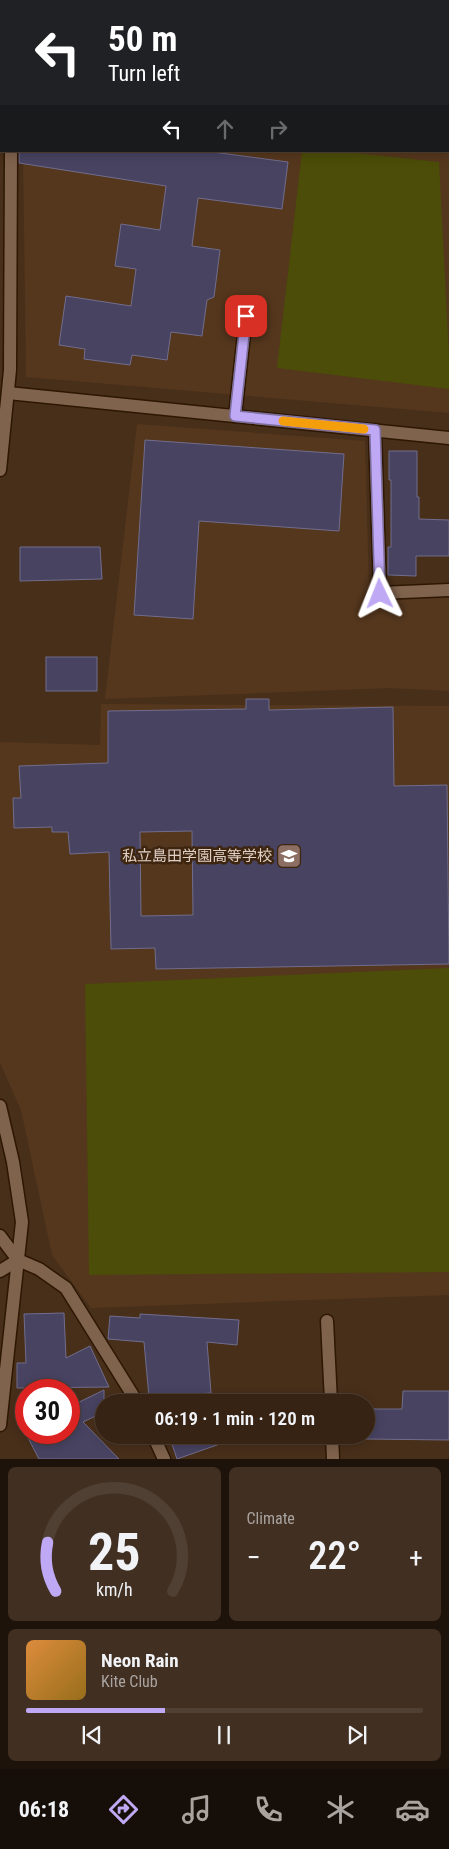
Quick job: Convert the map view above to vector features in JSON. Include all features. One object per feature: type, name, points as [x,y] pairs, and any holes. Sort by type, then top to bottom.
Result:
[{"type":"street","points":[[0,470],[10,370],[11,152]]},
{"type":"street","points":[[235,416],[246,316]]},
{"type":"street","points":[[8,393],[449,438]]},
{"type":"street","points":[[375,430],[380,594],[449,590]]},
{"type":"street","points":[[0,1106],[14,1162],[22,1222],[0,1425]]},
{"type":"street","points":[[0,1236],[18,1260],[39,1269],[66,1288],[132,1394]]},
{"type":"street","points":[[0,1271],[18,1260]]},
{"type":"street","points":[[327,1321],[331,1394]]},
{"type":"street","points":[[157,1444],[164,1459]]},
{"type":"street","points":[[332,1444],[333,1459]]},
{"type":"shaded area","points":[[23,152],[449,152],[449,413],[26,377]]},
{"type":"shaded area","points":[[302,152],[346,152],[439,162],[449,389],[277,368]]},
{"type":"shaded area","points":[[137,424],[365,441],[369,590],[371,596],[449,594],[449,691],[390,688],[105,699]]},
{"type":"shaded area","points":[[101,704],[449,706],[449,1295],[91,1308],[52,1255],[21,1110],[0,1063],[0,742],[100,745]]},
{"type":"shaded area","points":[[449,968],[449,1272],[89,1275],[85,984]]},
{"type":"building","points":[[19,152],[213,152],[288,162],[282,209],[198,198],[192,246],[220,250],[214,297],[207,300],[202,336],[171,332],[167,360],[132,355],[130,365],[84,359],[85,349],[59,345],[66,296],[131,306],[136,269],[115,266],[121,224],[160,230],[166,186],[19,163]]},
{"type":"building","points":[[145,440],[344,454],[339,531],[199,521],[193,619],[134,615]]},
{"type":"building","points":[[389,451],[417,451],[419,519],[449,520],[449,556],[416,556],[416,576],[388,575],[388,547],[391,547]]},
{"type":"building","points":[[20,547],[100,547],[102,579],[20,581]]},
{"type":"building","points":[[46,657],[97,657],[97,691],[46,691]]},
{"type":"building","points":[[246,699],[269,699],[269,710],[393,707],[394,786],[447,785],[449,964],[156,969],[155,948],[111,949],[109,852],[70,854],[68,832],[52,832],[52,827],[14,828],[13,798],[21,798],[19,766],[108,763],[108,711],[246,709]],"holes":[[[192,831],[193,915],[141,916],[140,832]]]},
{"type":"building","points":[[64,1313],[66,1358],[90,1346],[109,1387],[80,1387],[80,1379],[17,1379],[17,1363],[26,1363],[24,1314]]},
{"type":"building","points":[[140,1314],[239,1320],[237,1345],[207,1342],[211,1393],[149,1394],[144,1342],[108,1339],[110,1316],[140,1318]]},
{"type":"building","points":[[104,1390],[104,1394],[96,1394]]},
{"type":"building","points":[[403,1391],[449,1391],[449,1440],[375,1439],[375,1409],[402,1409]]},
{"type":"building","points":[[95,1394],[95,1416],[83,1422],[95,1434],[95,1444],[104,1444],[119,1459],[39,1459],[31,1444],[80,1444],[80,1402]]},
{"type":"building","points":[[172,1444],[220,1444],[177,1459]]},
{"type":"slow traffic","points":[[283,421],[364,429]]},
{"type":"place","name":"私立島田学園高等学校","points":[[289,856]]},
{"type":"route","points":[[246,316],[235,416],[375,430],[380,594]]}]
